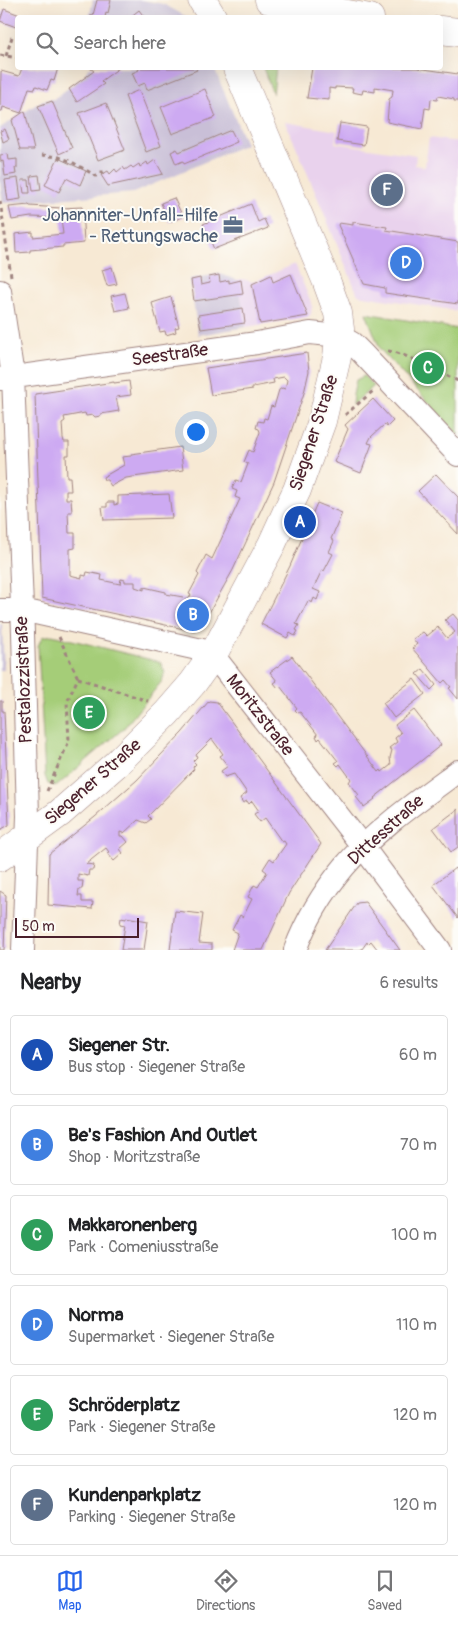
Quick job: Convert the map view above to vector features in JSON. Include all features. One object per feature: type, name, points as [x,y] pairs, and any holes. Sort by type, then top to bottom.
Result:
[{"type":"main road","points":[[202,0],[211,15]]},
{"type":"main road","points":[[269,0],[353,15]]},
{"type":"main road","points":[[443,30],[458,32]]},
{"type":"main road","name":"Siegener Straße","points":[[0,857],[60,812],[135,745],[179,700],[213,655],[272,544],[297,490],[322,420],[336,366],[340,321],[326,280],[238,70]]},
{"type":"street","name":"Pestalozzistraße","points":[[0,291],[6,378],[11,610],[28,816],[23,950]]},
{"type":"street","name":"Seestraße","points":[[6,378],[257,343],[310,333],[340,336]]},
{"type":"street","points":[[340,336],[352,343],[362,353],[458,456]]},
{"type":"street","points":[[11,610],[202,650],[213,655]]},
{"type":"street","name":"Moritzstraße","points":[[213,655],[363,847],[440,950]]},
{"type":"street","name":"Dittesstraße","points":[[295,950],[318,905],[343,868],[363,847],[408,807],[458,771]]},
{"type":"path","points":[[6,56],[12,38]]},
{"type":"path","points":[[0,55],[15,58]]},
{"type":"path","points":[[42,155],[59,157],[72,162],[96,176],[102,173],[102,167]]},
{"type":"path","points":[[384,352],[395,352],[458,381]]},
{"type":"path","points":[[341,418],[376,389]]},
{"type":"path","points":[[56,630],[78,678],[150,702]]},
{"type":"path","points":[[47,791],[69,741],[67,702],[78,678]]},
{"type":"shaded area","points":[[93,0],[142,0],[163,4],[183,15],[90,15]]},
{"type":"shaded area","points":[[87,70],[215,70],[246,144],[133,193],[3,203],[0,182],[0,128],[43,100],[54,99],[84,76]]},
{"type":"shaded area","points":[[285,122],[337,131],[335,143],[416,155],[415,165],[425,167],[429,138],[458,142],[458,311],[358,295]]},
{"type":"shaded area","points":[[295,264],[312,305],[311,314],[308,317],[246,327],[238,280],[243,279],[253,282]]},
{"type":"shaded area","points":[[219,274],[238,280],[246,327],[198,335],[190,279]]},
{"type":"shaded area","points":[[0,624],[2,624],[4,670],[0,670]]},
{"type":"green space","points":[[264,70],[276,70],[273,94]]},
{"type":"green space","points":[[366,313],[458,329],[458,435],[380,349]]},
{"type":"green space","points":[[364,376],[374,386],[352,405],[356,380]]},
{"type":"green space","points":[[52,635],[160,662],[165,672],[162,681],[124,728],[57,786],[48,784],[45,776],[38,646],[42,637]]},
{"type":"building","points":[[97,0],[111,0],[108,13],[106,12],[106,15],[93,15]]},
{"type":"building","points":[[4,9],[20,15],[15,15],[15,27],[0,21]]},
{"type":"building","points":[[139,10],[143,15],[133,15]]},
{"type":"building","points":[[21,70],[57,70],[54,81],[51,80],[47,90],[36,86],[35,89],[29,88],[21,113],[3,107],[2,111],[0,111],[1,71],[19,76]]},
{"type":"building","points":[[93,70],[116,70],[101,81],[104,84],[77,102],[69,89],[94,71]]},
{"type":"building","points":[[139,70],[197,70],[147,90],[145,83],[138,86],[132,73]]},
{"type":"building","points":[[312,70],[431,70],[458,74],[458,101],[438,96],[437,100],[431,99],[430,109],[425,108],[422,129],[387,122],[389,99],[392,97],[393,90],[375,87],[375,92],[363,90],[362,94],[352,92],[353,88],[335,87],[335,89],[329,88],[329,100],[307,98]]},
{"type":"building","points":[[205,89],[216,117],[172,134],[161,107]]},
{"type":"building","points":[[139,90],[161,146],[146,152],[125,96]]},
{"type":"building","points":[[52,101],[72,148],[59,154],[38,106]]},
{"type":"building","points":[[106,103],[125,150],[98,160],[79,113]]},
{"type":"building","points":[[25,111],[34,150],[20,150],[12,120]]},
{"type":"building","points":[[340,123],[367,127],[364,145],[337,141]]},
{"type":"building","points":[[5,129],[9,139],[3,142],[0,131]]},
{"type":"building","points":[[231,130],[237,142],[184,164],[183,161],[176,164],[171,152],[177,149],[179,152]]},
{"type":"building","points":[[8,154],[9,160],[17,159],[17,168],[15,168],[16,174],[5,176],[3,161],[1,162],[0,155]]},
{"type":"building","points":[[58,158],[86,171],[80,185],[66,178],[59,192],[45,185]]},
{"type":"building","points":[[155,160],[163,174],[108,186],[101,175],[108,171],[110,174],[115,169],[117,172],[123,167],[125,170],[139,164],[140,167],[147,162],[148,165]]},
{"type":"building","points":[[39,175],[41,190],[33,191],[31,176]]},
{"type":"building","points":[[18,178],[21,199],[8,201],[5,180]]},
{"type":"building","points":[[22,180],[29,180],[30,193],[24,193]]},
{"type":"building","points":[[174,198],[183,217],[169,222],[161,203]]},
{"type":"building","points":[[251,204],[258,222],[264,219],[268,228],[214,249],[203,224]]},
{"type":"building","points":[[29,205],[61,208],[82,207],[84,243],[16,253],[15,234],[33,232],[33,237],[63,234],[61,218],[31,217],[12,220],[9,207]]},
{"type":"building","points":[[353,222],[387,227],[386,230],[458,242],[458,304],[385,293],[385,288],[364,284],[338,225],[339,223],[353,225]]},
{"type":"building","points":[[112,267],[117,284],[107,286],[102,270]]},
{"type":"building","points":[[291,274],[308,316],[260,324],[252,284],[271,275],[273,282]]},
{"type":"building","points":[[219,275],[220,282],[229,280],[229,283],[241,280],[243,294],[194,301],[191,280],[200,278],[201,285],[210,283],[209,277]]},
{"type":"building","points":[[125,293],[129,308],[115,311],[111,296]]},
{"type":"building","points":[[171,297],[179,327],[175,328],[176,332],[166,335],[165,331],[160,332],[152,303]]},
{"type":"building","points":[[243,308],[245,323],[201,329],[198,315]]},
{"type":"building","points":[[307,353],[309,371],[304,393],[274,482],[233,570],[201,627],[193,631],[42,598],[35,394],[129,381],[131,395],[116,397],[119,411],[95,417],[93,415],[86,416],[85,413],[64,417],[65,421],[62,423],[64,442],[69,442],[69,455],[66,455],[67,477],[70,477],[71,491],[66,491],[66,499],[71,499],[72,512],[68,512],[69,533],[75,533],[75,548],[70,549],[70,575],[82,578],[82,575],[86,576],[87,572],[102,575],[101,580],[120,584],[121,579],[125,580],[125,582],[135,582],[135,587],[144,590],[144,587],[166,592],[166,594],[183,597],[187,601],[206,555],[212,559],[240,499],[235,497],[237,491],[232,489],[236,480],[241,482],[248,464],[244,462],[249,450],[253,452],[260,432],[256,428],[258,421],[263,422],[264,418],[267,419],[271,406],[274,407],[279,390],[285,389],[287,380],[284,377],[273,379],[274,383],[253,387],[253,389],[211,395],[206,368]]},
{"type":"building","points":[[373,399],[393,421],[387,427],[385,424],[371,437],[368,443],[372,444],[361,473],[334,462],[348,429],[345,425]]},
{"type":"building","points":[[180,447],[183,470],[126,478],[111,486],[107,480],[104,480],[103,477],[124,465],[122,457]]},
{"type":"building","points":[[436,474],[458,497],[458,534],[418,491]]},
{"type":"building","points":[[169,494],[172,518],[104,520],[102,507],[107,507],[107,502],[114,502],[114,505],[118,504],[118,496]]},
{"type":"building","points":[[317,503],[342,513],[331,539],[334,541],[329,552],[333,554],[324,571],[322,570],[313,589],[320,592],[317,600],[314,598],[312,603],[308,601],[296,624],[299,625],[296,630],[298,631],[295,636],[290,633],[287,638],[261,624],[290,566]]},
{"type":"building","points":[[453,614],[458,620],[458,699],[445,680],[442,683],[412,648],[417,644],[413,639],[423,632],[427,636],[438,627],[447,638],[455,632],[445,620]]},
{"type":"building","points":[[292,656],[379,772],[381,770],[382,772],[391,765],[392,750],[389,748],[397,742],[395,738],[401,733],[395,725],[414,710],[441,745],[364,807],[356,797],[359,795],[349,782],[351,779],[340,764],[338,766],[335,763],[338,761],[320,738],[318,740],[316,736],[318,735],[300,712],[298,713],[295,710],[297,708],[280,686],[278,688],[274,683],[277,681],[270,672]]},
{"type":"building","points":[[423,669],[436,685],[431,690],[417,674]]},
{"type":"building","points":[[414,679],[425,694],[394,718],[383,703]]},
{"type":"building","points":[[0,701],[2,701],[2,711],[4,711],[9,825],[0,830]]},
{"type":"building","points":[[209,701],[217,702],[321,844],[289,893],[263,950],[232,950],[238,933],[232,930],[240,915],[243,917],[252,899],[248,897],[254,885],[258,887],[267,872],[263,869],[270,858],[274,861],[286,844],[284,841],[282,842],[265,818],[260,822],[254,814],[259,811],[252,801],[249,804],[247,801],[243,803],[240,798],[247,793],[234,774],[225,777],[221,771],[228,766],[220,756],[223,754],[212,739],[196,755],[197,757],[193,761],[196,764],[193,767],[194,769],[148,816],[151,819],[146,823],[138,820],[124,833],[120,832],[120,836],[123,836],[128,842],[120,849],[123,853],[114,861],[107,853],[109,852],[106,848],[86,864],[94,865],[93,870],[89,870],[88,876],[78,874],[78,881],[83,881],[82,889],[79,889],[78,896],[82,896],[82,902],[93,902],[92,909],[48,905],[49,854],[137,780],[182,733]]},
{"type":"building","points":[[458,809],[458,847],[451,852],[433,828]]},
{"type":"building","points":[[455,868],[458,872],[458,918],[433,885]]},
{"type":"building","points":[[0,891],[6,895],[4,950],[0,950]]},
{"type":"building","points":[[365,902],[400,950],[378,950],[371,941],[368,944],[367,942],[360,950],[325,950],[357,903]]},
{"type":"building","points":[[175,911],[203,914],[199,943],[212,944],[212,950],[170,950]]},
{"type":"building","points":[[126,917],[148,921],[144,950],[121,950],[125,925],[120,924],[121,918],[126,919]]},
{"type":"place","name":"Kundenparkplatz","points":[[387,190]]},
{"type":"place","name":"Johanniter-Unfall-Hilfe - Rettungswache","points":[[233,225]]},
{"type":"place","name":"Norma","points":[[406,263]]},
{"type":"place","name":"Makkaronenberg","points":[[428,368]]},
{"type":"place","name":"Siegener Str.","points":[[300,522]]},
{"type":"place","name":"Be's Fashion And Outlet","points":[[193,615]]},
{"type":"place","name":"Schröderplatz","points":[[89,713]]}]
